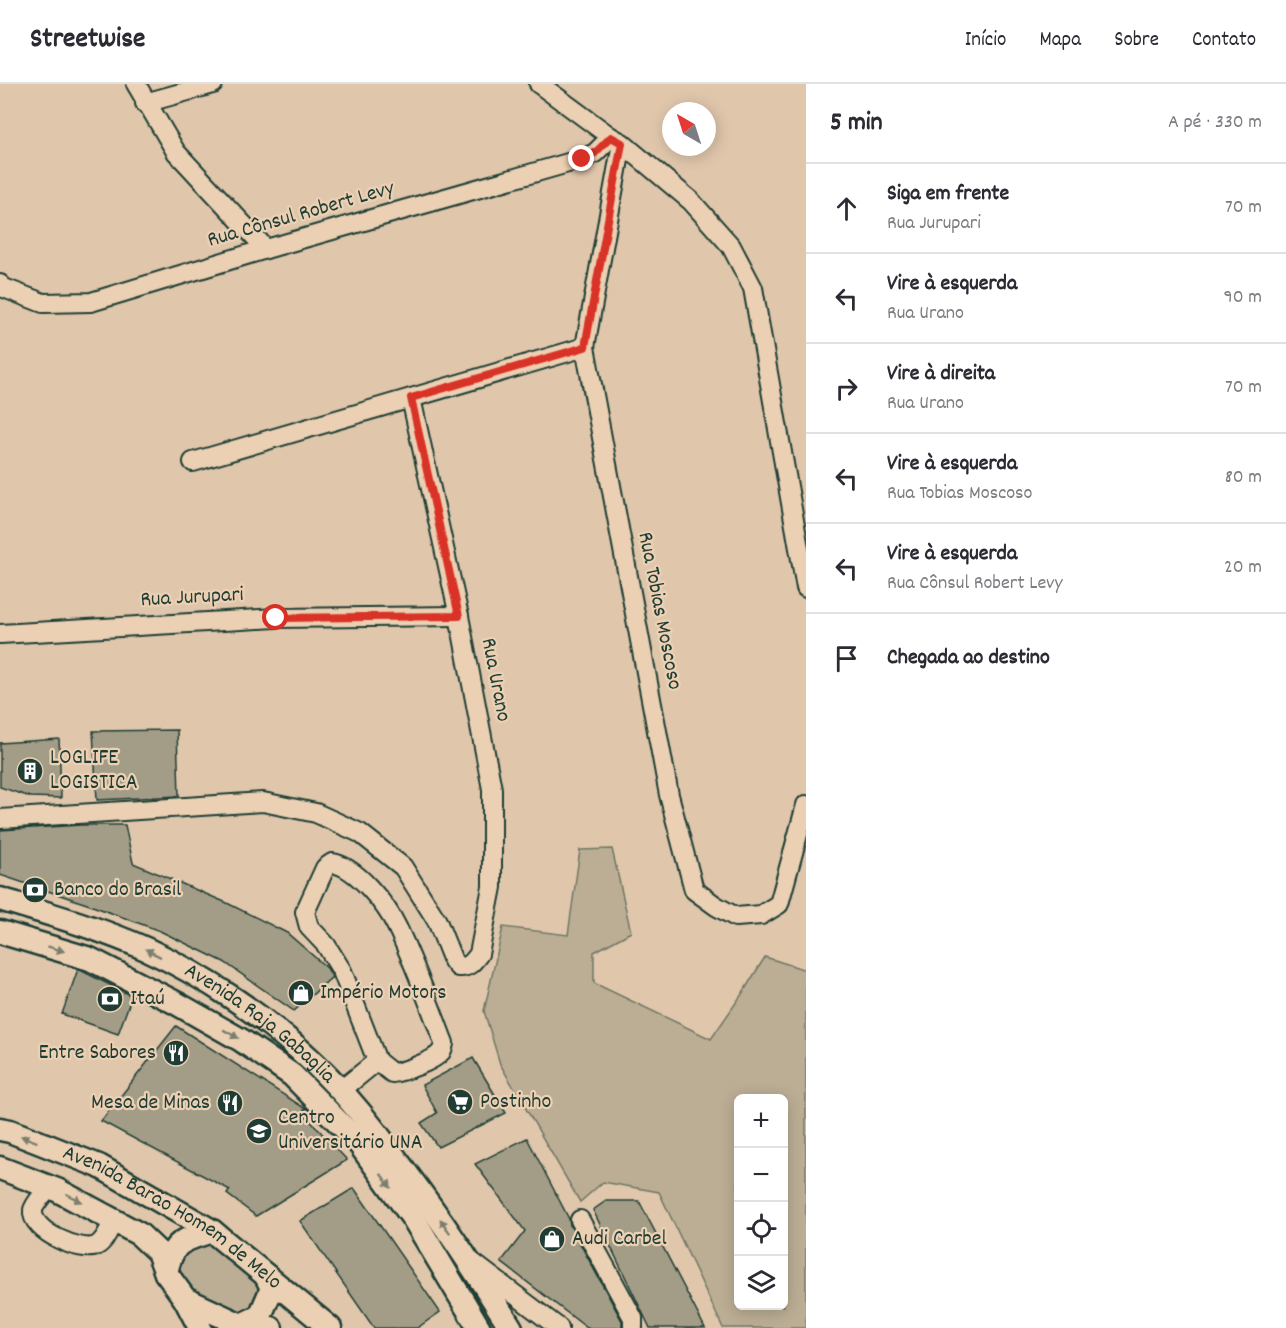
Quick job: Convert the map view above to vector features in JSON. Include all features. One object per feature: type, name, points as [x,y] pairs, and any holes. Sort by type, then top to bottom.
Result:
[{"type":"main road","name":"Avenida Raja Gabaglia","points":[[0,899],[97,929],[146,949],[192,973],[260,1017],[314,1063],[368,1120],[469,1260],[512,1328]]},
{"type":"main road","name":"Avenida Raja Gabaglia","points":[[0,932],[90,959],[176,1003],[241,1040],[292,1075],[358,1142],[415,1221],[479,1328]]},
{"type":"main road","name":"Avenida Barão Homem de Melo","points":[[0,1129],[99,1166],[212,1231],[330,1328]]},
{"type":"main road","name":"Avenida Barão Homem de Melo","points":[[0,1168],[48,1186],[140,1234],[158,1252],[166,1273],[185,1299],[241,1326],[272,1328]]},
{"type":"main road","points":[[166,1273],[170,1256],[177,1245],[212,1231]]},
{"type":"main road","points":[[241,1326],[260,1316],[272,1288],[266,1276]]},
{"type":"main road","points":[[185,1299],[200,1328]]},
{"type":"street","points":[[136,84],[145,103],[176,152],[266,249]]},
{"type":"street","points":[[145,103],[213,84]]},
{"type":"street","points":[[539,84],[616,140],[691,201],[731,246],[753,288],[806,588]]},
{"type":"street","name":"Rua Cônsul Robert Levy","points":[[0,284],[4,288],[44,303],[91,302],[266,249],[582,159],[616,140]]},
{"type":"street","name":"Rua Tobias Moscoso","points":[[616,140],[585,347],[669,795],[694,890],[736,917],[761,915],[779,904],[806,805]]},
{"type":"street","points":[[194,462],[585,347]]},
{"type":"street","name":"Rua Urano","points":[[0,819],[263,802],[316,813],[360,833],[403,867],[437,921],[453,961],[458,967],[465,968],[473,962],[479,954],[492,887],[492,789],[459,616],[411,398]]},
{"type":"street","name":"Rua Jurupari","points":[[0,634],[276,618],[459,616]]},
{"type":"street","points":[[332,863],[352,872],[386,908],[397,926],[444,1043],[442,1051],[435,1058],[400,1072],[392,1073],[376,1061],[342,971],[326,945],[309,927],[306,919],[305,912],[325,868],[332,863]]},
{"type":"street","points":[[340,1091],[376,1061]]},
{"type":"street","points":[[48,1186],[34,1208],[33,1215],[36,1225],[54,1238],[90,1249],[104,1239],[115,1220]]},
{"type":"street","points":[[580,1220],[633,1318],[633,1328]]},
{"type":"street","points":[[469,1260],[559,1328]]},
{"type":"street","points":[[512,1328],[517,1318],[524,1312],[537,1310]]},
{"type":"shaded area","points":[[612,849],[631,932],[594,952],[594,983],[711,1039],[765,957],[806,970],[806,1328],[723,1328],[659,1192],[603,1182],[580,1202],[500,1064],[484,1011],[503,927],[568,935],[580,850]]},
{"type":"shaded area","points":[[197,1243],[213,1244],[257,1283],[262,1292],[260,1301],[247,1314],[235,1314],[189,1288],[178,1276],[177,1261]]},
{"type":"building","points":[[177,730],[179,796],[97,800],[93,731]]},
{"type":"building","name":"LOGLIFE LOGISTICA","points":[[59,739],[61,798],[30,797],[0,787],[0,743]]},
{"type":"building","points":[[125,825],[133,863],[227,903],[287,933],[327,968],[332,977],[294,1011],[224,962],[160,931],[0,875],[0,830]]},
{"type":"building","points":[[78,969],[132,996],[118,1034],[62,1014]]},
{"type":"building","points":[[176,1026],[306,1109],[302,1112],[347,1160],[256,1216],[227,1194],[230,1190],[101,1121]]},
{"type":"building","points":[[473,1058],[506,1113],[438,1147],[421,1123],[437,1113],[422,1085]]},
{"type":"building","points":[[527,1138],[570,1225],[622,1321],[622,1328],[587,1328],[501,1262],[525,1231],[475,1164]]},
{"type":"building","points":[[354,1188],[440,1312],[417,1328],[374,1328],[300,1221]]},
{"type":"building","points":[[606,1201],[639,1201],[705,1328],[650,1328],[593,1210]]},
{"type":"place","name":"LOGLIFE LOGISTICA","points":[[30,771]]},
{"type":"place","name":"Banco do Brasil","points":[[35,890]]},
{"type":"place","name":"Império Motors","points":[[301,993]]},
{"type":"place","name":"Itaú","points":[[110,999]]},
{"type":"place","name":"Entre Sabores","points":[[176,1053]]},
{"type":"place","name":"Postinho","points":[[460,1102]]},
{"type":"place","name":"Mesa de Minas","points":[[230,1103]]},
{"type":"place","name":"Centro Universitário UNA","points":[[259,1131]]},
{"type":"place","name":"Audi Carbel","points":[[552,1239]]},
{"type":"route","points":[[276,618],[459,616],[411,398],[585,347],[622,143],[611,137],[595,153],[582,159]]}]
